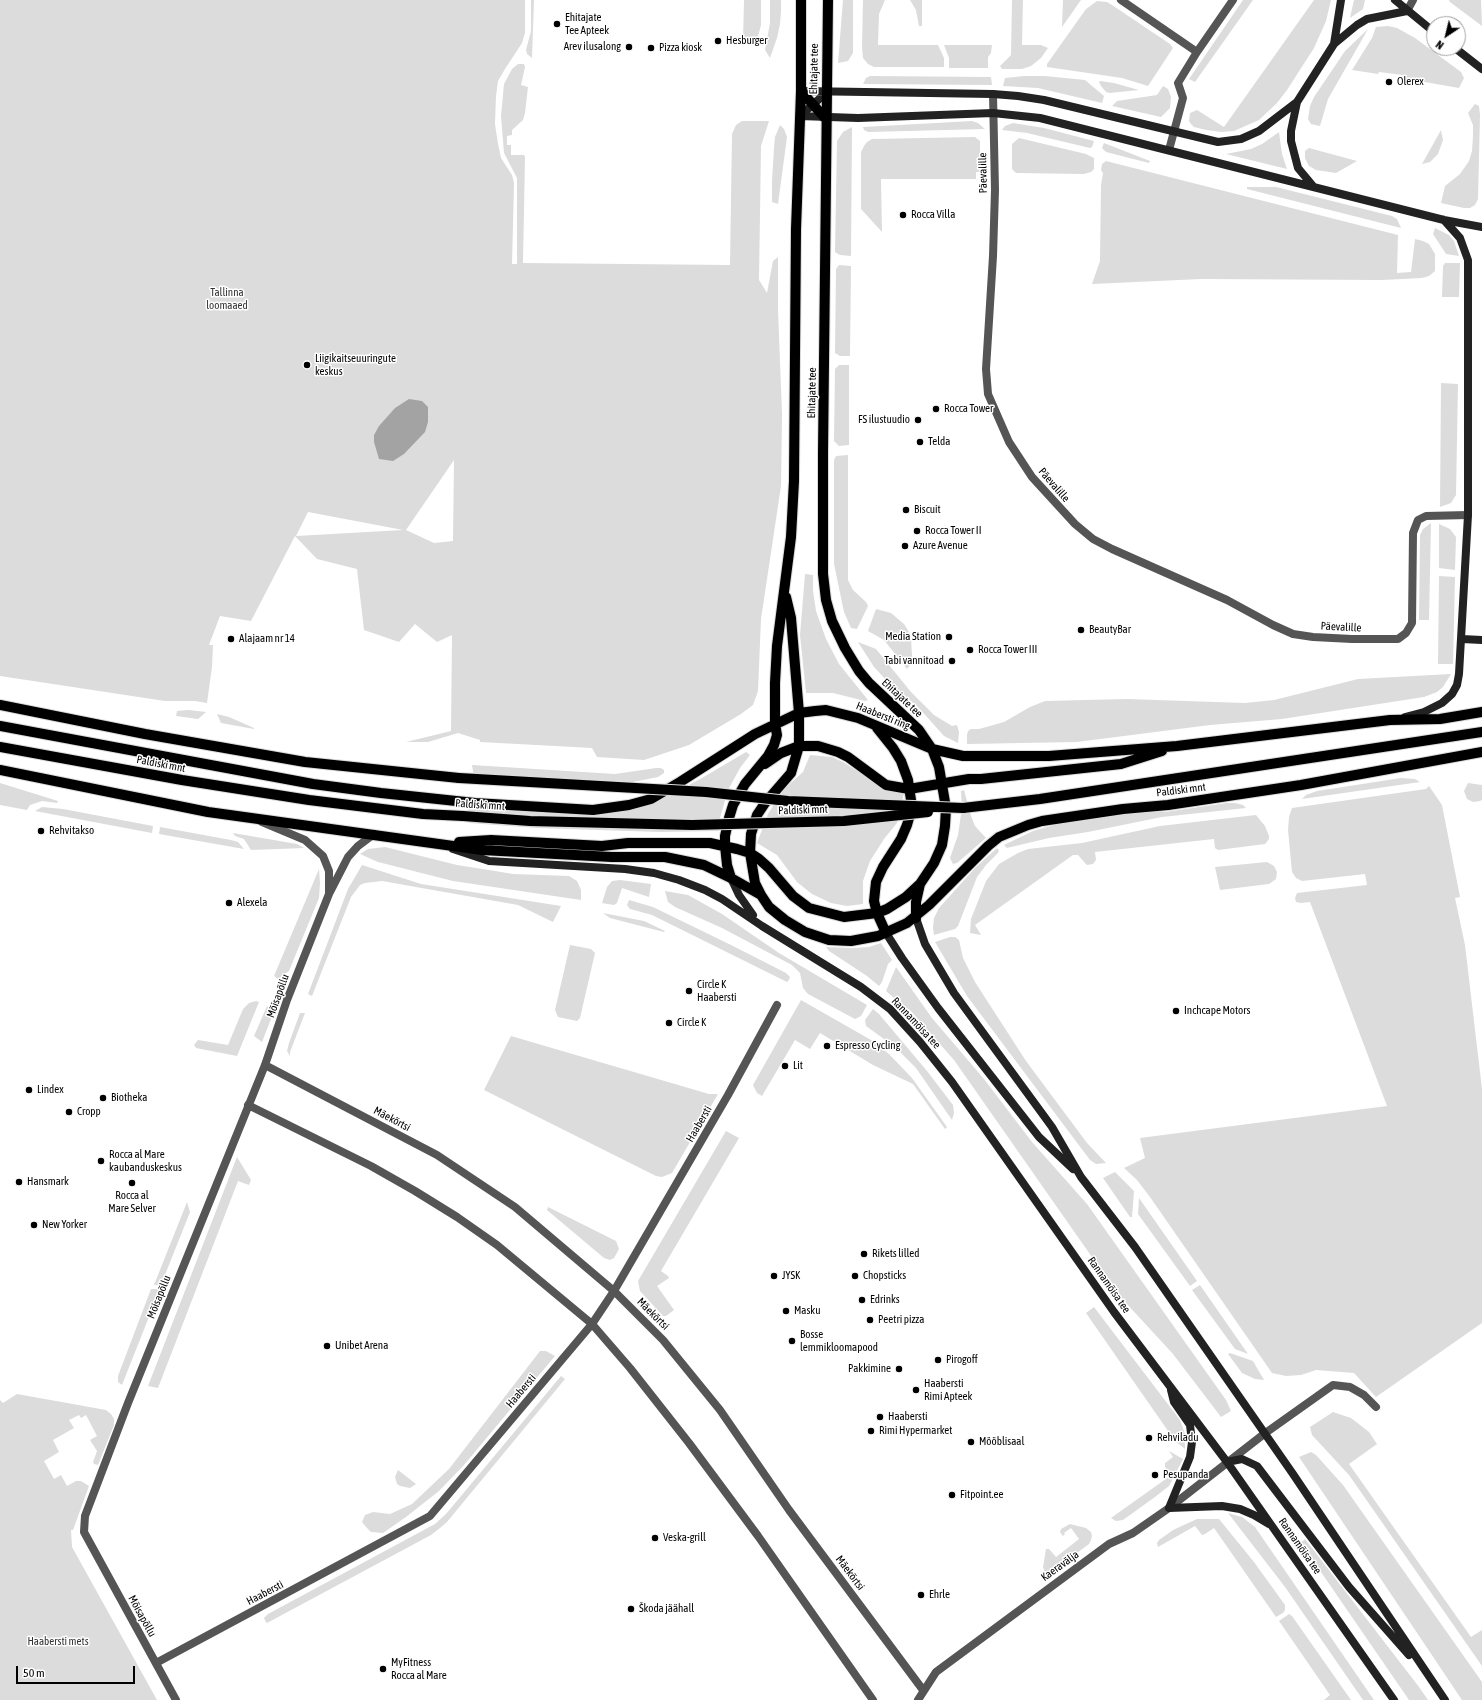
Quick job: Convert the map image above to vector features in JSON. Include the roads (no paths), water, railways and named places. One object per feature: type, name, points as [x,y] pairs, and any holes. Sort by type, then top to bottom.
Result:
[{"type":"main road","name":"Ehitajate tee","points":[[775,724],[776,646],[791,538],[794,481],[796,229],[801,91],[801,0]]},
{"type":"main road","name":"Ehitajate tee","points":[[828,0],[825,118],[823,460],[824,574],[826,600],[832,621],[844,648],[859,671],[919,730],[932,749]]},
{"type":"main road","points":[[1334,44],[1341,0]]},
{"type":"main road","points":[[1395,0],[1426,26]]},
{"type":"main road","points":[[801,91],[826,93],[993,94],[1044,100],[1218,142],[1241,139],[1259,131],[1297,102],[1334,44],[1367,19],[1407,11]]},
{"type":"main road","points":[[1465,56],[1482,69]]},
{"type":"main road","points":[[801,91],[825,118]]},
{"type":"main road","points":[[800,116],[826,93]]},
{"type":"main road","points":[[1297,102],[1291,131],[1291,141],[1298,168],[1313,187]]},
{"type":"main road","points":[[800,116],[858,118],[993,113],[1040,118],[1444,220],[1482,227]]},
{"type":"main road","points":[[1390,720],[1434,708],[1452,694],[1457,685],[1459,674],[1468,515],[1468,260],[1460,238],[1444,220]]},
{"type":"main road","points":[[784,589],[791,618],[799,746],[791,773],[765,803],[757,815],[751,834],[750,853],[755,883],[769,907],[785,920],[805,932],[829,940],[851,942],[868,939],[907,924],[916,918]]},
{"type":"main road","points":[[1462,639],[1482,640]]},
{"type":"main road","name":"Paldiski mnt","points":[[0,705],[144,734],[298,761],[459,778],[706,792],[795,801],[964,808]]},
{"type":"main road","name":"Haabersti ring","points":[[775,724],[798,713],[815,711],[834,712],[858,718],[932,749]]},
{"type":"main road","points":[[435,844],[491,840],[602,846],[628,843],[710,843],[750,853],[769,868],[793,896],[809,908],[844,917],[877,913],[906,897],[920,884],[934,863],[942,845],[946,808],[942,784],[932,749],[963,756],[1049,756],[1177,746],[1390,720],[1440,719],[1482,712]]},
{"type":"main road","points":[[762,926],[746,908],[731,878],[727,865],[725,836],[733,805],[745,784],[768,756],[774,745],[777,735],[775,724]]},
{"type":"main road","name":"Paldiski mnt","points":[[0,726],[321,785],[475,803],[593,810],[629,805],[651,799],[755,734],[775,724]]},
{"type":"main road","points":[[876,726],[901,761],[908,780],[911,811],[901,839],[883,867],[876,882],[874,901],[877,913],[886,933],[938,1008],[1039,1137],[1081,1177]]},
{"type":"main road","name":"Paldiski mnt","points":[[0,747],[182,780],[309,800],[423,814],[538,821],[692,825],[844,821],[964,808],[1040,799],[1482,732]]},
{"type":"main road","points":[[755,772],[769,760],[781,753],[799,746],[818,746],[838,752],[848,757],[874,778],[886,785],[909,789],[969,779],[982,779],[1121,764],[1177,746]]},
{"type":"main road","name":"Paldiski mnt","points":[[916,918],[988,846],[999,837],[1028,825],[1042,821],[1123,809],[1168,805],[1279,788],[1482,752]]},
{"type":"main road","points":[[0,770],[151,802],[256,820],[374,834],[435,844],[523,853],[665,857],[704,865],[761,895]]},
{"type":"main road","points":[[435,844],[489,861],[625,869],[679,880],[705,890],[739,910],[762,926]]},
{"type":"main road","points":[[920,884],[916,902],[916,918],[925,944],[954,993],[1052,1127],[1081,1177],[1135,1247],[1293,1474],[1444,1700]]},
{"type":"main road","name":"Rannamõisa tee","points":[[762,926],[861,987],[890,1009],[920,1042],[952,1082],[1114,1312],[1227,1462],[1394,1700]]},
{"type":"main road","points":[[1171,1387],[1174,1402],[1190,1426],[1192,1442],[1190,1457],[1168,1508],[1208,1505],[1240,1509],[1254,1515],[1272,1527]]},
{"type":"main road","points":[[1227,1462],[1242,1459],[1257,1466],[1349,1587],[1429,1676]]},
{"type":"street","points":[[1121,0],[1196,52]]},
{"type":"street","points":[[1169,150],[1184,98],[1178,83],[1196,52],[1233,0]]},
{"type":"street","points":[[1407,11],[1413,0]]},
{"type":"street","name":"Päevalille","points":[[993,94],[995,197],[986,369],[988,394],[1009,442],[1032,476],[1075,524],[1093,539],[1227,600],[1293,634],[1313,637],[1352,639],[1398,639],[1406,633],[1412,623],[1413,534],[1418,520],[1426,516],[1468,515]]},
{"type":"street","name":"Mõisapõllu","points":[[256,820],[305,840],[315,847],[323,856],[328,871],[329,894]]},
{"type":"street","name":"Mõisapõllu","points":[[176,1700],[84,1532],[85,1516],[128,1403],[265,1065],[287,1000],[329,894],[348,857],[358,846],[374,834]]},
{"type":"street","name":"Haabersti","points":[[156,1664],[430,1516],[592,1324],[614,1290],[728,1096],[777,1005]]},
{"type":"street","name":"Mäekõrtsi","points":[[265,1065],[437,1156],[515,1207],[614,1290],[663,1340],[720,1410],[789,1510],[923,1690]]},
{"type":"street","points":[[248,1105],[371,1166],[415,1190],[497,1245],[592,1324],[630,1368],[694,1449],[758,1536],[873,1700]]},
{"type":"street","name":"Kaeravälja","points":[[918,1700],[923,1690],[936,1672],[1109,1544],[1133,1533],[1168,1508],[1264,1434],[1333,1385],[1350,1387],[1364,1395],[1376,1408]]},
{"type":"place","name":"Ehitajate Tee Apteek","points":[[557,24]]},
{"type":"place","name":"Hesburger","points":[[718,41]]},
{"type":"place","name":"Arev ilusalong","points":[[629,47]]},
{"type":"place","name":"Pizza kiosk","points":[[651,48]]},
{"type":"place","name":"Olerex","points":[[1389,82]]},
{"type":"place","name":"Rocca Villa","points":[[903,215]]},
{"type":"place","name":"Liigikaitseuuringute keskus","points":[[307,365]]},
{"type":"place","name":"Rocca Tower","points":[[936,409]]},
{"type":"place","name":"FS ilustuudio","points":[[918,420]]},
{"type":"place","name":"Telda","points":[[920,442]]},
{"type":"place","name":"Biscuit","points":[[906,510]]},
{"type":"place","name":"Rocca Tower II","points":[[917,531]]},
{"type":"place","name":"Azure Avenue","points":[[905,546]]},
{"type":"place","name":"BeautyBar","points":[[1081,630]]},
{"type":"place","name":"Media Station","points":[[949,637]]},
{"type":"place","name":"Alajaam nr 14","points":[[231,639]]},
{"type":"place","name":"Rocca Tower III","points":[[970,650]]},
{"type":"place","name":"Tabi vannitoad","points":[[952,661]]},
{"type":"place","name":"Rehvitakso","points":[[41,831]]},
{"type":"place","name":"Alexela","points":[[229,903]]},
{"type":"place","name":"Circle K Haabersti","points":[[689,991]]},
{"type":"place","name":"Inchcape Motors","points":[[1176,1011]]},
{"type":"place","name":"Circle K","points":[[669,1023]]},
{"type":"place","name":"Espresso Cycling","points":[[827,1046]]},
{"type":"place","name":"Lit","points":[[785,1066]]},
{"type":"place","name":"Lindex","points":[[29,1090]]},
{"type":"place","name":"Biotheka","points":[[103,1098]]},
{"type":"place","name":"Cropp","points":[[69,1112]]},
{"type":"place","name":"Rocca al Mare kaubanduskeskus","points":[[101,1161]]},
{"type":"place","name":"Hansmark","points":[[19,1182]]},
{"type":"place","name":"Rocca al Mare Selver","points":[[132,1183]]},
{"type":"place","name":"New Yorker","points":[[34,1225]]},
{"type":"place","name":"Rikets lilled","points":[[864,1254]]},
{"type":"place","name":"JYSK","points":[[774,1276]]},
{"type":"place","name":"Chopsticks","points":[[855,1276]]},
{"type":"place","name":"Edrinks","points":[[862,1300]]},
{"type":"place","name":"Masku","points":[[786,1311]]},
{"type":"place","name":"Peetri pizza","points":[[870,1320]]},
{"type":"place","name":"Bosse lemmikloomapood","points":[[792,1341]]},
{"type":"place","name":"Unibet Arena","points":[[327,1346]]},
{"type":"place","name":"Pirogoff","points":[[938,1360]]},
{"type":"place","name":"Pakkimine","points":[[899,1369]]},
{"type":"place","name":"Haabersti Rimi Apteek","points":[[916,1390]]},
{"type":"place","name":"Haabersti","points":[[880,1417]]},
{"type":"place","name":"Rimi Hypermarket","points":[[871,1431]]},
{"type":"place","name":"Rehviladu","points":[[1149,1438]]},
{"type":"place","name":"Mööblisaal","points":[[971,1442]]},
{"type":"place","name":"Pesupanda","points":[[1155,1475]]},
{"type":"place","name":"Fitpoint.ee","points":[[952,1495]]},
{"type":"place","name":"Veska-grill","points":[[655,1538]]},
{"type":"place","name":"Ehrle","points":[[921,1595]]},
{"type":"place","name":"Škoda jäähall","points":[[631,1609]]},
{"type":"place","name":"MyFitness Rocca al Mare","points":[[383,1669]]},
{"type":"park label","name":"Tallinna loomaaed","points":[[227,299]]},
{"type":"park label","name":"Haabersti mets","points":[[58,1642]]}]
